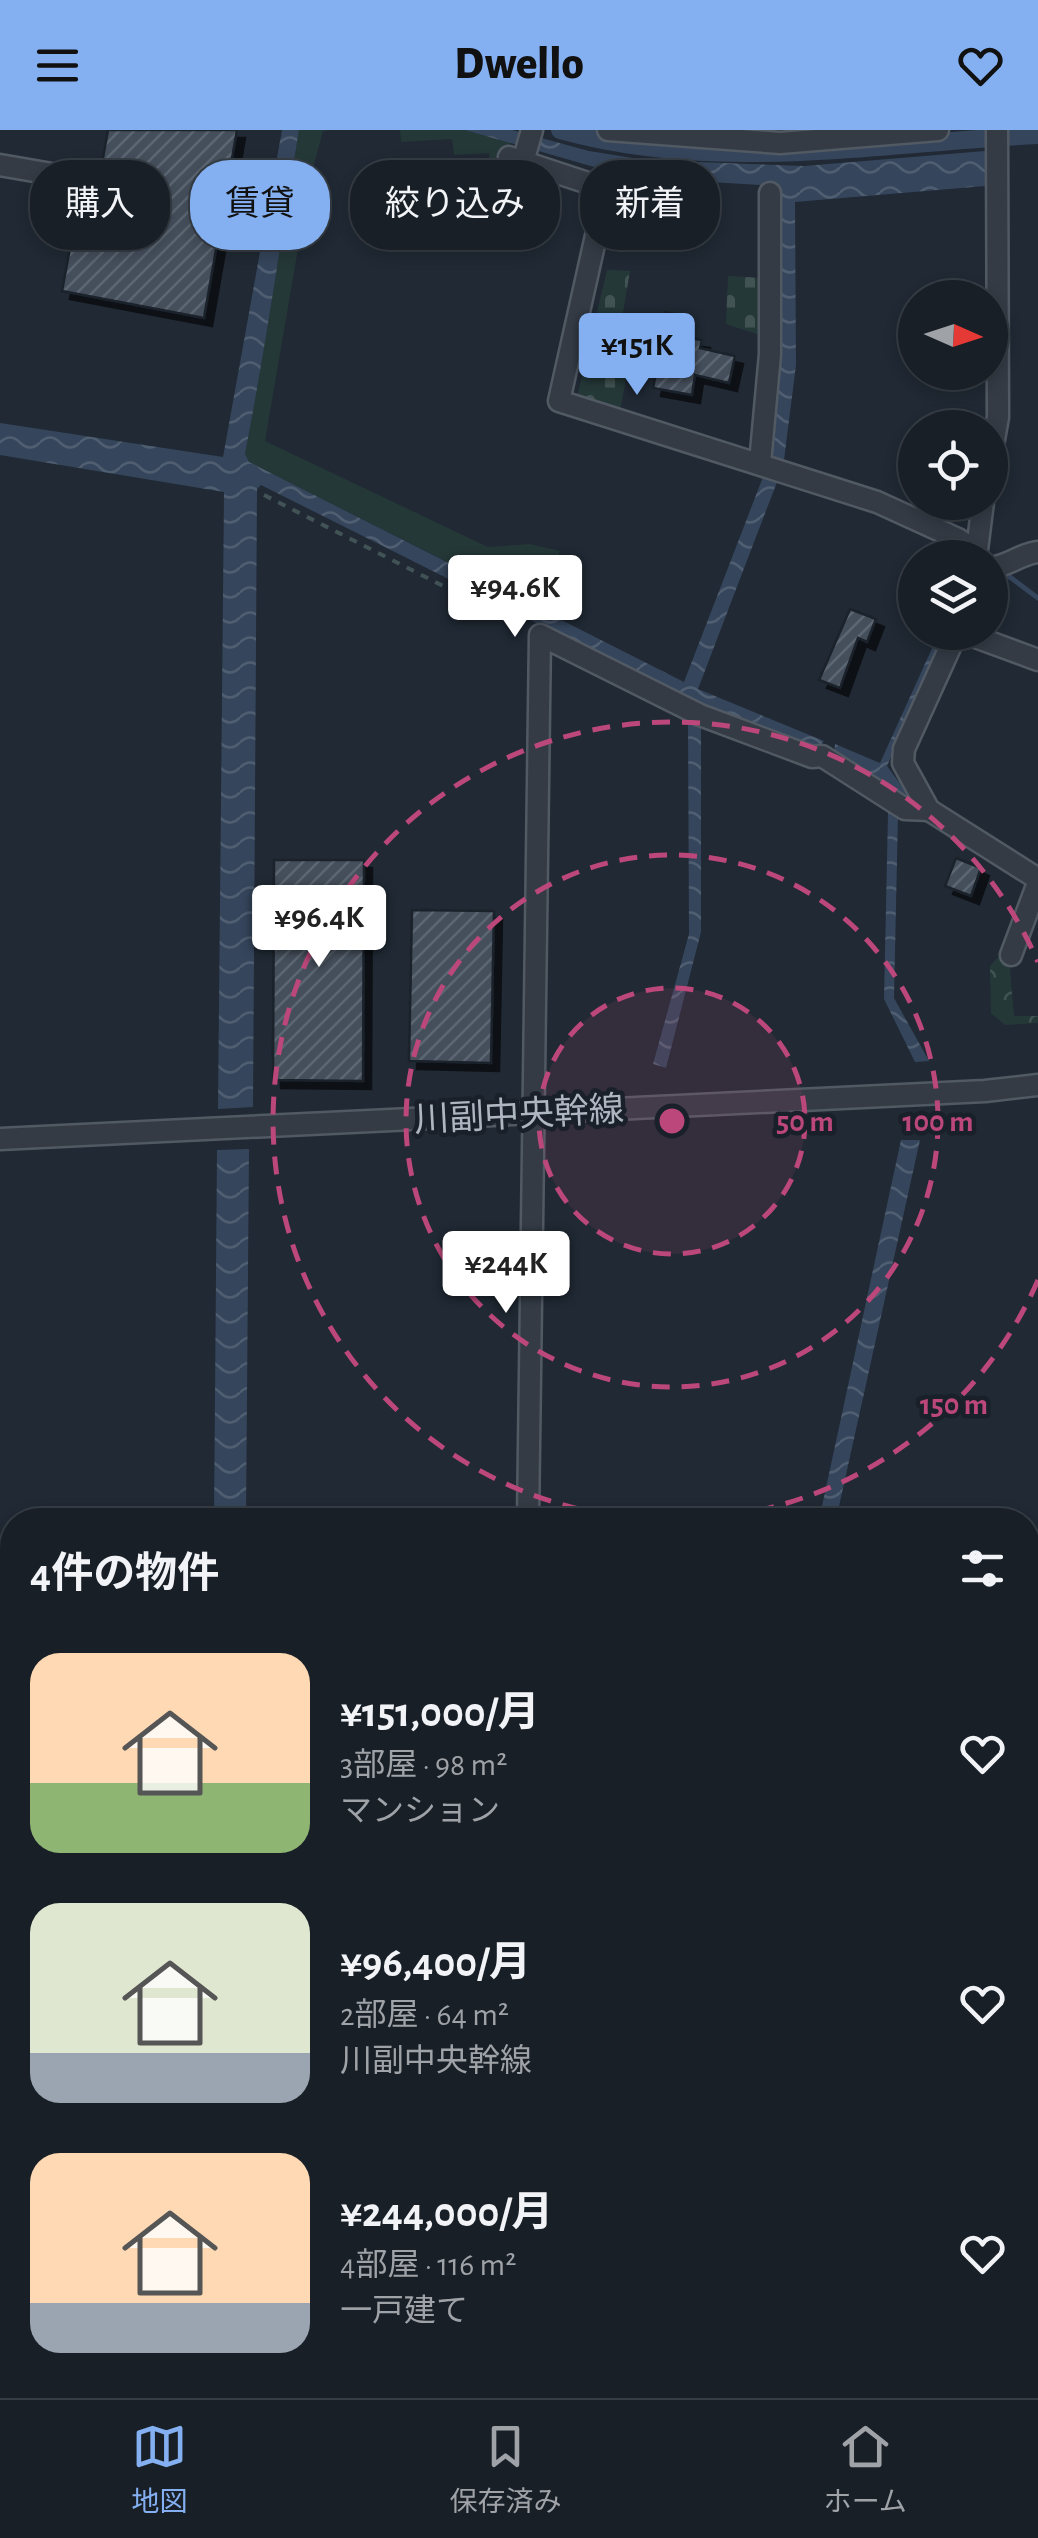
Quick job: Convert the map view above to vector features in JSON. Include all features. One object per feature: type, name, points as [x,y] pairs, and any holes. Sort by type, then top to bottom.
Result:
[{"type":"street","points":[[532,130],[516,159],[597,186],[604,200],[559,401],[876,502],[959,540]]},
{"type":"street","points":[[608,130],[780,143],[832,134],[938,130]]},
{"type":"street","points":[[997,138],[998,410]]},
{"type":"street","points":[[0,165],[30,170]]},
{"type":"street","points":[[760,463],[770,354],[770,193]]},
{"type":"street","points":[[1008,564],[1024,554],[1038,552]]},
{"type":"street","points":[[528,1508],[540,635],[700,715],[812,757],[822,756],[905,809],[929,810]]},
{"type":"street","points":[[1008,649],[1038,660]]},
{"type":"street","points":[[951,650],[904,749],[903,764],[929,810],[1038,881],[1011,955]]},
{"type":"street","name":"川副中央幹線","points":[[0,1139],[984,1091],[1038,1085]]},
{"type":"path","points":[[264,496],[540,635]]},
{"type":"green space","points":[[299,130],[332,130],[323,131],[315,160],[294,160]]},
{"type":"green space","points":[[400,130],[465,130],[510,143],[508,160],[490,160],[489,153],[454,155],[452,139],[401,142]]},
{"type":"green space","points":[[280,250],[298,250],[265,441],[488,547],[530,544],[560,551],[537,607],[249,462],[245,454]]},
{"type":"green space","points":[[607,270],[630,271],[614,366],[627,373],[620,411],[577,398]]},
{"type":"green space","points":[[728,276],[766,278],[766,337],[726,324]]},
{"type":"green space","points":[[1008,947],[1014,1016],[1038,1016],[1038,1023],[1005,1025],[991,1013],[990,966]]},
{"type":"water","points":[[282,130],[299,130],[294,160],[277,160]]},
{"type":"water","points":[[465,130],[512,130],[589,151],[645,160],[580,163]]},
{"type":"water","points":[[985,151],[985,186],[795,202],[796,365],[784,460],[770,456],[780,349],[778,186],[720,182],[720,163],[804,166]]},
{"type":"water","points":[[260,250],[280,250],[245,454],[249,462],[684,682],[763,477],[777,482],[698,689],[824,741],[816,750],[692,701],[261,485],[257,489],[253,1107],[218,1109],[224,492],[0,455],[0,423],[223,457]]},
{"type":"water","points":[[931,650],[939,650],[887,766],[913,801],[910,803],[834,755],[835,744],[880,763]]},
{"type":"water","points":[[688,719],[701,723],[701,932],[666,1068],[653,1064],[689,934]]},
{"type":"water","points":[[888,813],[898,814],[894,998],[929,1061],[915,1062],[884,999]]},
{"type":"water","points":[[901,1140],[920,1140],[839,1508],[822,1508]]},
{"type":"water","points":[[249,1149],[246,1508],[214,1508],[217,1150]]},
{"type":"building","points":[[108,130],[237,130],[232,160],[190,160],[190,250],[216,250],[204,318],[62,291],[70,250],[170,250],[170,160],[103,160]]},
{"type":"building","points":[[665,312],[680,315],[676,336],[702,340],[700,348],[735,356],[729,383],[695,375],[692,395],[653,388],[658,363],[620,356],[625,332],[659,339]]},
{"type":"building","points":[[850,609],[876,619],[867,642],[858,638],[840,688],[819,680]]},
{"type":"building","points":[[956,858],[981,868],[971,896],[945,886]]},
{"type":"building","points":[[274,860],[364,860],[363,1081],[273,1080]]},
{"type":"building","points":[[412,910],[494,911],[491,1063],[409,1061]]},
{"type":"waterway","points":[[560,130],[620,143],[739,153],[858,149],[1038,135]]},
{"type":"waterway","points":[[1008,577],[1038,598]]}]
